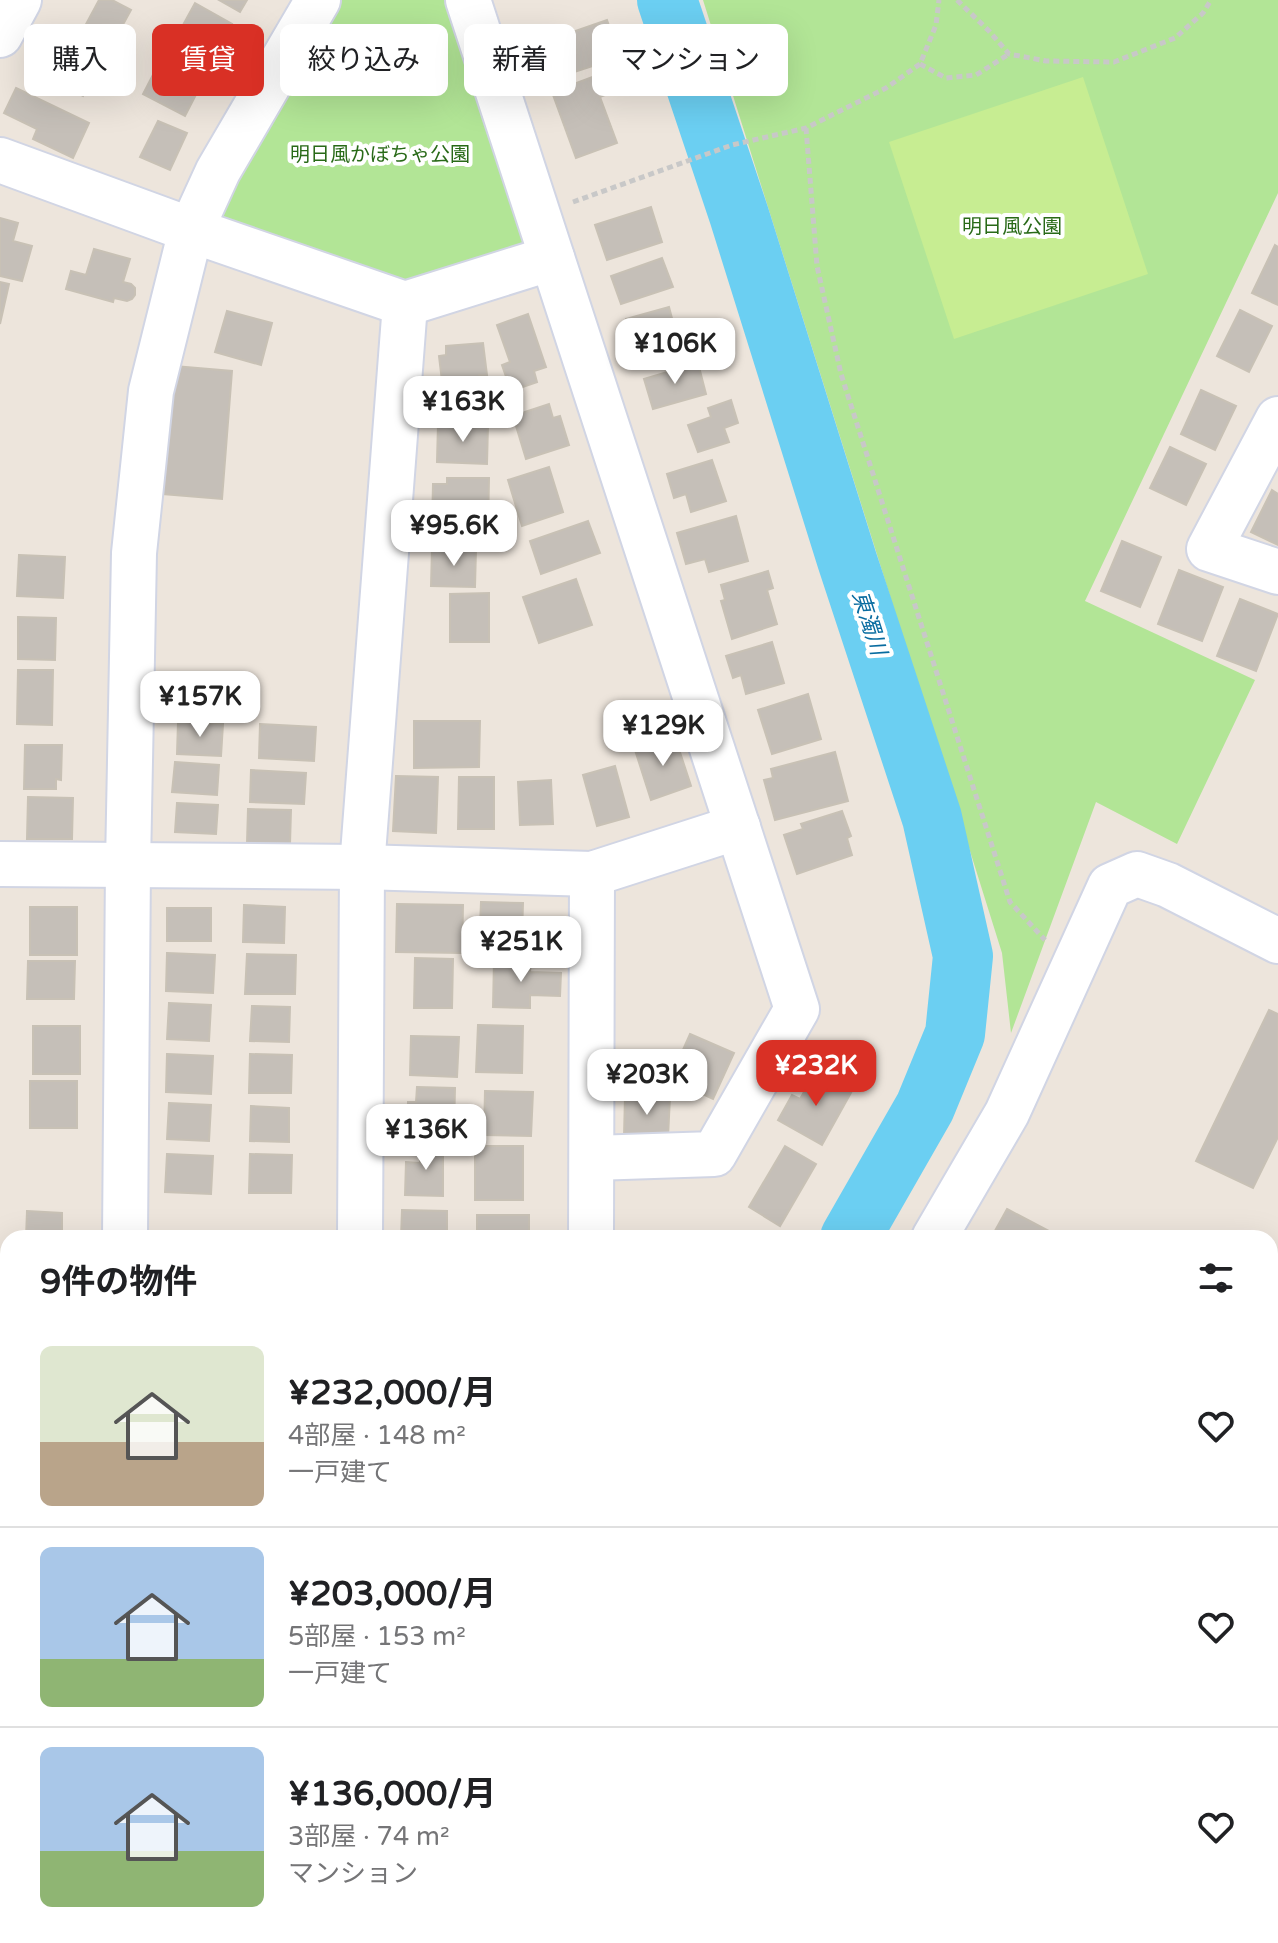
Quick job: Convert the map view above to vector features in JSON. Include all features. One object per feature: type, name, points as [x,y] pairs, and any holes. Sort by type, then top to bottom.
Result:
[{"type":"street","points":[[0,35],[19,0]]},
{"type":"street","points":[[125,1230],[134,553],[151,391],[191,230],[218,171],[318,0]]},
{"type":"street","points":[[468,0],[797,1009],[714,1154],[593,1158]]},
{"type":"street","points":[[0,160],[405,304],[552,258]]},
{"type":"street","points":[[360,1230],[362,867],[405,304]]},
{"type":"street","points":[[1278,419],[1209,549],[1278,572]]},
{"type":"street","points":[[0,864],[362,867],[592,874],[738,827]]},
{"type":"street","points":[[591,1230],[592,874]]},
{"type":"street","points":[[939,1230],[1007,1113],[1110,886],[1137,874],[1168,885],[1278,941]]},
{"type":"path","points":[[538,215],[732,145],[806,128],[886,88],[920,64],[936,25],[939,0]]},
{"type":"path","points":[[957,0],[1009,54],[1046,61],[1114,62],[1175,38],[1203,13],[1211,0]]},
{"type":"path","points":[[920,64],[946,78],[976,75],[1009,54]]},
{"type":"path","points":[[806,128],[817,266],[846,390],[1010,902],[1072,970]]},
{"type":"green space","name":"明日風かぼちゃ公園","points":[[318,0],[468,0],[476,24],[464,24],[464,96],[499,96],[552,258],[405,304],[191,230],[280,69],[280,96],[448,96],[448,24],[305,24]]},
{"type":"green space","name":"明日風公園","points":[[703,0],[1278,0],[1278,193],[1085,601],[1255,680],[1177,844],[1096,802],[1011,1033],[1002,953],[733,96],[788,96],[788,24],[711,24]]},
{"type":"green space","points":[[1083,77],[1148,274],[954,339],[889,142]]},
{"type":"building","points":[[99,0],[112,0],[131,10],[123,24],[86,24]]},
{"type":"building","points":[[219,0],[247,0],[240,12]]},
{"type":"building","points":[[195,3],[232,24],[184,24]]},
{"type":"building","points":[[592,25],[592,66],[576,71],[576,31]]},
{"type":"building","points":[[152,77],[152,96],[195,96],[185,116],[143,94]]},
{"type":"building","points":[[592,77],[592,96],[602,96],[600,97],[617,143],[576,158],[553,96],[576,96],[576,83]]},
{"type":"building","points":[[16,88],[24,92],[24,96],[33,96],[89,123],[73,158],[33,139],[37,129],[4,113]]},
{"type":"building","points":[[158,121],[187,133],[170,170],[140,157]]},
{"type":"building","points":[[651,207],[662,242],[607,260],[595,225]]},
{"type":"building","points":[[0,218],[18,223],[13,241],[32,246],[22,281],[0,276]]},
{"type":"building","points":[[1275,245],[1278,247],[1278,305],[1252,293]]},
{"type":"building","points":[[94,249],[130,259],[123,282],[135,288],[132,299],[114,298],[113,302],[66,289],[71,271],[86,275]]},
{"type":"building","points":[[662,258],[673,287],[621,304],[611,276]]},
{"type":"building","points":[[0,282],[9,284],[0,324]]},
{"type":"building","points":[[669,307],[682,356],[639,368],[626,319]]},
{"type":"building","points":[[1240,310],[1272,326],[1249,372],[1217,356]]},
{"type":"building","points":[[227,311],[272,323],[261,365],[215,352]]},
{"type":"building","points":[[528,314],[546,367],[534,371],[537,382],[511,391],[502,365],[510,362],[497,325]]},
{"type":"building","points":[[483,343],[487,375],[479,375],[481,394],[444,398],[439,356],[446,355],[446,346]]},
{"type":"building","points":[[698,363],[706,394],[653,409],[644,379]]},
{"type":"building","points":[[174,366],[232,371],[222,499],[163,494]]},
{"type":"building","points":[[1201,390],[1236,406],[1215,450],[1181,434]]},
{"type":"building","points":[[731,400],[738,423],[724,428],[729,442],[698,452],[688,425],[711,417],[708,408]]},
{"type":"building","points":[[549,404],[553,418],[560,416],[569,445],[526,459],[513,416]]},
{"type":"building","points":[[438,424],[488,425],[487,464],[437,462]]},
{"type":"building","points":[[1170,447],[1206,464],[1186,505],[1150,488]]},
{"type":"building","points":[[712,460],[726,501],[691,512],[686,494],[674,498],[667,474]]},
{"type":"building","points":[[549,467],[563,512],[522,526],[508,480]]},
{"type":"building","points":[[447,478],[489,478],[488,529],[432,528],[433,484],[447,484]]},
{"type":"building","points":[[1272,490],[1278,494],[1278,545],[1251,532]]},
{"type":"building","points":[[736,516],[748,561],[709,572],[705,559],[686,564],[677,533]]},
{"type":"building","points":[[588,521],[600,553],[541,574],[530,541]]},
{"type":"building","points":[[1122,541],[1161,557],[1140,607],[1101,591]]},
{"type":"building","points":[[432,549],[476,549],[475,587],[431,586]]},
{"type":"building","points":[[19,555],[65,557],[63,598],[17,596]]},
{"type":"building","points":[[1179,570],[1223,587],[1202,641],[1158,624]]},
{"type":"building","points":[[768,571],[773,588],[767,590],[777,624],[732,639],[721,601],[725,600],[721,585]]},
{"type":"building","points":[[576,579],[592,625],[539,643],[523,597]]},
{"type":"building","points":[[489,593],[489,642],[450,642],[450,594]]},
{"type":"building","points":[[1240,599],[1278,614],[1256,671],[1217,656]]},
{"type":"building","points":[[18,617],[56,618],[55,660],[18,659]]},
{"type":"building","points":[[772,642],[784,683],[746,694],[741,675],[733,678],[726,656]]},
{"type":"building","points":[[18,670],[53,670],[52,725],[17,724]]},
{"type":"building","points":[[808,694],[821,739],[772,754],[758,710]]},
{"type":"building","points":[[414,721],[480,721],[479,767],[414,768]]},
{"type":"building","points":[[178,722],[223,724],[221,756],[177,754]]},
{"type":"building","points":[[260,724],[316,727],[314,761],[259,758]]},
{"type":"building","points":[[675,737],[691,786],[651,800],[635,750]]},
{"type":"building","points":[[25,745],[62,745],[61,780],[56,779],[56,789],[24,789]]},
{"type":"building","points":[[835,752],[848,801],[775,820],[764,780],[773,778],[771,769]]},
{"type":"building","points":[[175,762],[219,765],[217,795],[172,792]]},
{"type":"building","points":[[615,766],[629,817],[597,826],[583,775]]},
{"type":"building","points":[[251,770],[306,773],[304,804],[250,802]]},
{"type":"building","points":[[396,776],[438,777],[436,833],[393,831]]},
{"type":"building","points":[[459,777],[494,777],[494,829],[458,829]]},
{"type":"building","points":[[551,780],[553,824],[520,825],[518,782]]},
{"type":"building","points":[[28,797],[73,798],[72,839],[27,839]]},
{"type":"building","points":[[177,803],[218,805],[216,834],[175,832]]},
{"type":"building","points":[[248,809],[291,810],[290,844],[247,843]]},
{"type":"building","points":[[842,811],[851,836],[847,838],[852,855],[797,874],[784,835],[803,829],[801,824]]},
{"type":"building","points":[[481,902],[523,903],[522,935],[539,935],[539,953],[479,951]]},
{"type":"building","points":[[397,904],[463,905],[462,953],[396,952]]},
{"type":"building","points":[[244,905],[285,907],[284,943],[243,942]]},
{"type":"building","points":[[30,907],[77,907],[77,955],[30,955]]},
{"type":"building","points":[[167,908],[211,908],[211,941],[167,941]]},
{"type":"building","points":[[167,953],[215,955],[213,993],[166,991]]},
{"type":"building","points":[[247,954],[296,955],[295,994],[245,994]]},
{"type":"building","points":[[415,958],[453,959],[452,1008],[414,1008]]},
{"type":"building","points":[[494,960],[531,961],[530,972],[561,973],[560,996],[530,995],[530,1008],[493,1007]]},
{"type":"building","points":[[28,961],[75,961],[74,999],[27,999]]},
{"type":"building","points":[[169,1003],[211,1005],[209,1041],[167,1039]]},
{"type":"building","points":[[252,1006],[290,1007],[289,1042],[250,1041]]},
{"type":"building","points":[[1269,1010],[1278,1014],[1278,1137],[1253,1188],[1196,1161]]},
{"type":"building","points":[[478,1025],[523,1026],[522,1073],[476,1072]]},
{"type":"building","points":[[33,1026],[80,1026],[80,1074],[33,1074]]},
{"type":"building","points":[[690,1034],[734,1053],[713,1099],[670,1079]]},
{"type":"building","points":[[411,1036],[459,1037],[457,1077],[410,1075]]},
{"type":"building","points":[[167,1054],[213,1056],[211,1094],[166,1092]]},
{"type":"building","points":[[250,1054],[292,1055],[291,1093],[249,1093]]},
{"type":"building","points":[[816,1071],[852,1091],[822,1145],[778,1120],[792,1095],[800,1099]]},
{"type":"building","points":[[30,1081],[77,1081],[77,1128],[30,1128]]},
{"type":"building","points":[[417,1087],[455,1088],[454,1130],[407,1129],[408,1102],[416,1102]]},
{"type":"building","points":[[485,1091],[533,1092],[531,1136],[484,1135]]},
{"type":"building","points":[[625,1096],[670,1097],[668,1137],[624,1137]]},
{"type":"building","points":[[169,1103],[211,1105],[209,1141],[167,1139]]},
{"type":"building","points":[[251,1106],[289,1108],[289,1142],[250,1141]]},
{"type":"building","points":[[420,1143],[443,1143],[443,1196],[405,1195],[406,1162],[420,1163]]},
{"type":"building","points":[[475,1146],[523,1146],[523,1200],[475,1200]]},
{"type":"building","points":[[785,1146],[816,1164],[780,1226],[749,1207]]},
{"type":"building","points":[[167,1154],[213,1156],[211,1194],[165,1192]]},
{"type":"building","points":[[250,1154],[292,1155],[291,1193],[249,1193]]},
{"type":"building","points":[[1007,1209],[1047,1230],[995,1230]]},
{"type":"building","points":[[402,1210],[447,1211],[447,1230],[401,1230]]},
{"type":"building","points":[[27,1211],[62,1213],[62,1230],[26,1230]]},
{"type":"building","points":[[477,1215],[529,1215],[529,1230],[477,1230]]},
{"type":"waterway","name":"東濁川","points":[[667,0],[932,818],[963,956],[955,1034],[925,1107],[855,1230]]}]
